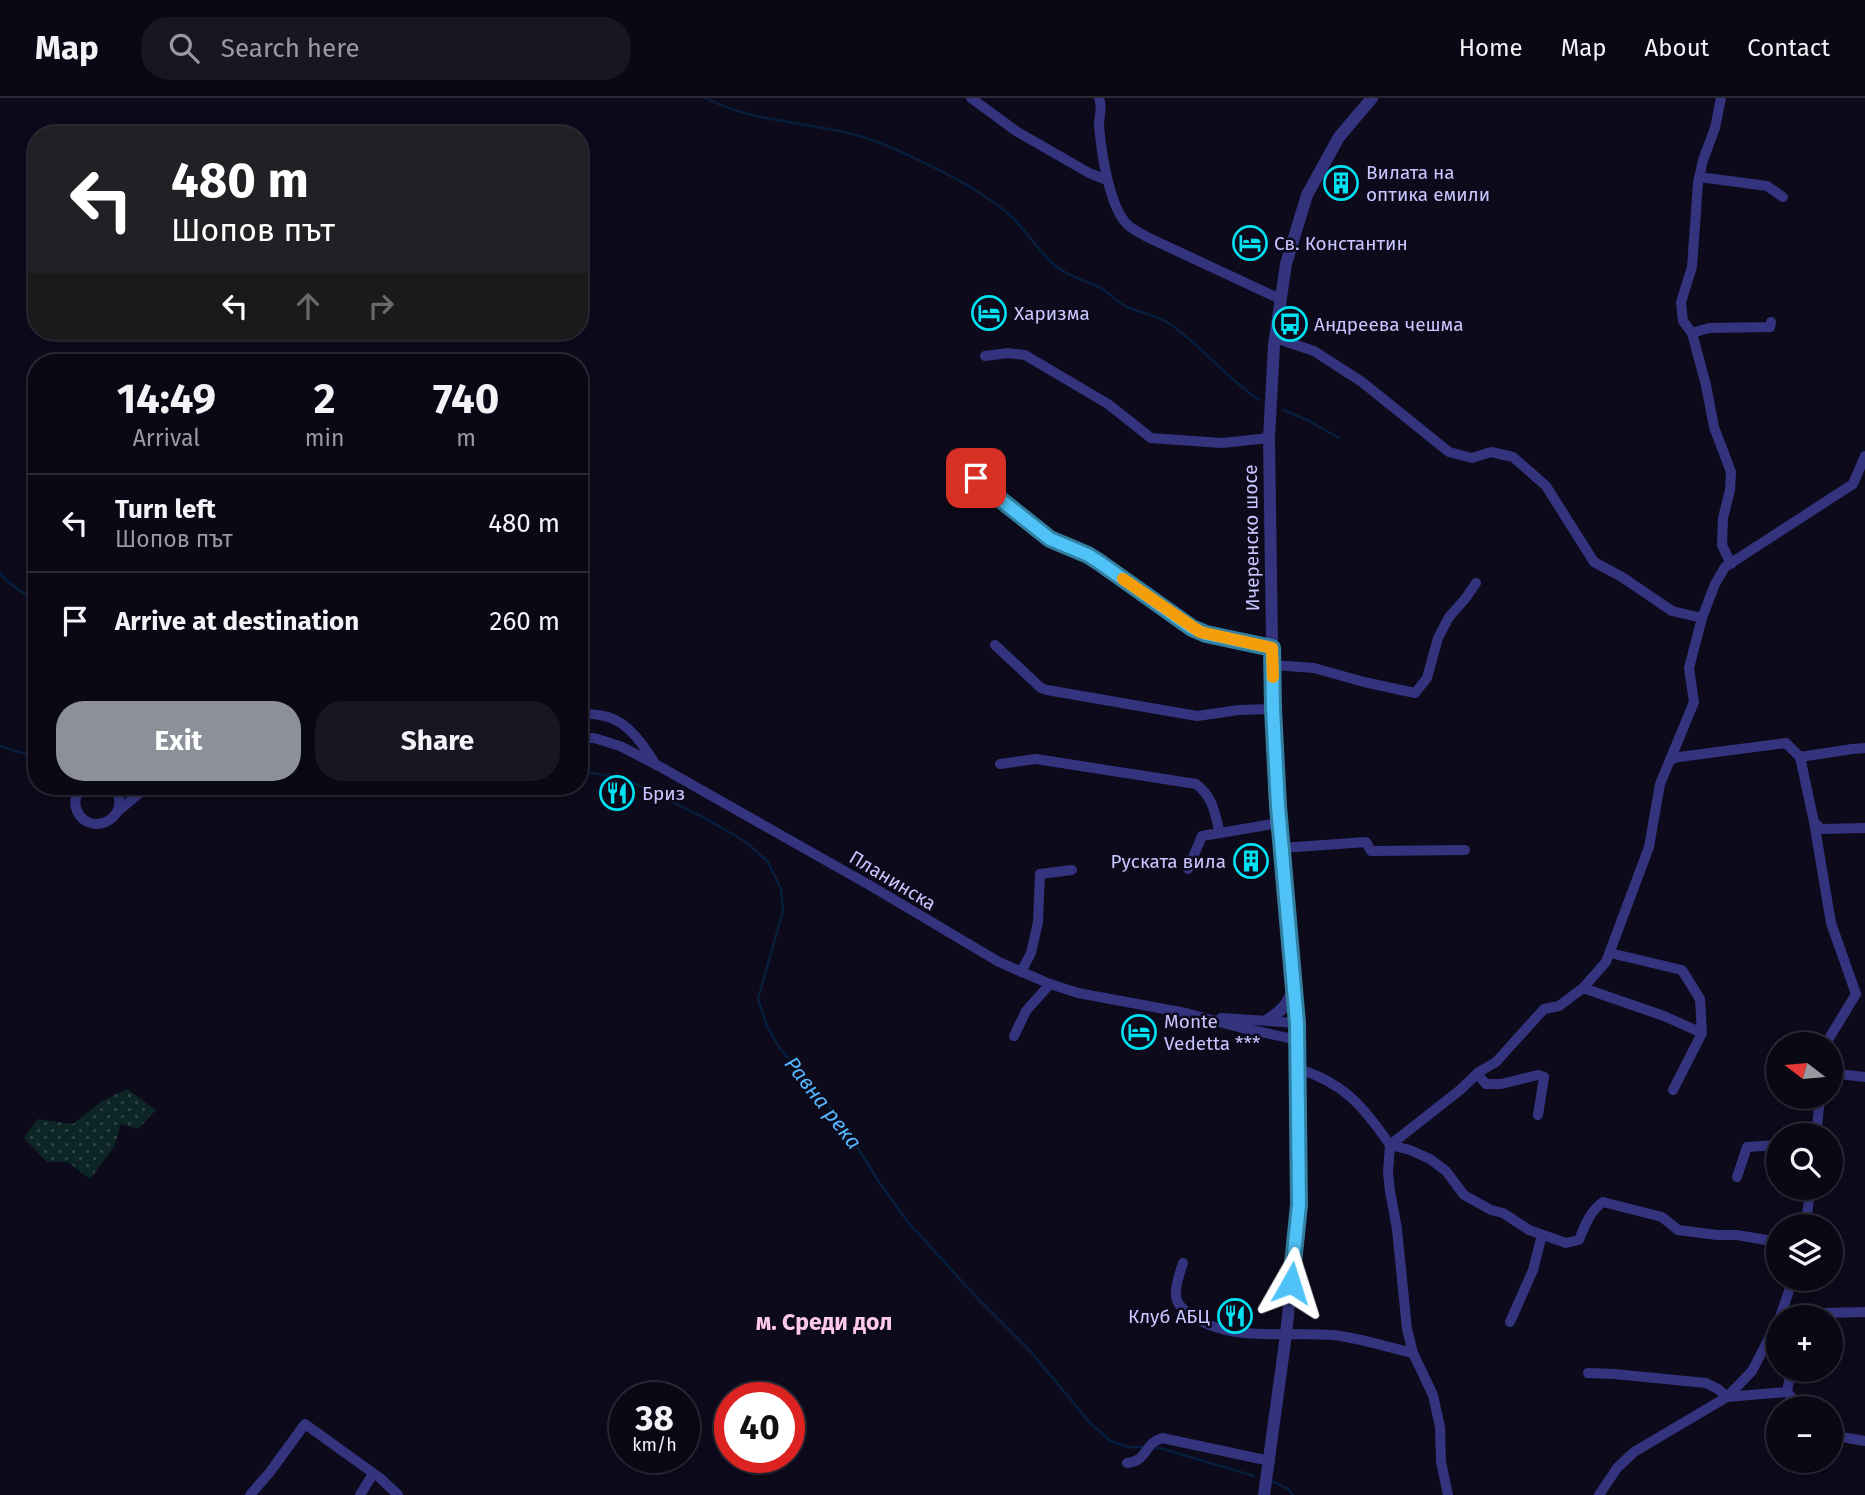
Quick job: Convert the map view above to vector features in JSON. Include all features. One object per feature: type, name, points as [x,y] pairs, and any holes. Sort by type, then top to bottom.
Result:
[{"type":"street","points":[[971,98],[1016,131],[1089,173],[1107,180]]},
{"type":"street","points":[[1099,98],[1104,167],[1119,213],[1128,225],[1147,237],[1280,299]]},
{"type":"street","points":[[1721,98],[1715,128],[1699,177],[1692,267],[1681,302],[1683,321],[1692,333],[1706,385],[1714,427],[1731,472],[1723,518],[1722,545],[1731,564]]},
{"type":"street","name":"Ичеренско шосе","points":[[1264,1495],[1286,1335],[1299,1205],[1298,1040],[1279,823],[1273,709],[1269,438],[1275,338],[1286,264],[1307,195],[1339,137],[1370,99]]},
{"type":"street","points":[[1699,177],[1767,186],[1783,197]]},
{"type":"street","points":[[1692,333],[1709,328],[1770,327],[1771,322]]},
{"type":"street","points":[[1275,338],[1314,351],[1362,382],[1449,452],[1472,458],[1491,452],[1513,457],[1546,486],[1594,562],[1622,577],[1672,611],[1702,618]]},
{"type":"street","points":[[985,356],[1008,353],[1025,355],[1108,404],[1151,438],[1223,443],[1269,438]]},
{"type":"street","points":[[1448,1495],[1441,1462],[1440,1427],[1433,1395],[1413,1353],[1407,1329],[1397,1229],[1388,1173],[1390,1145],[1477,1074],[1496,1062],[1544,1009],[1559,1006],[1583,988],[1606,962],[1649,847],[1660,784],[1694,702],[1689,668],[1702,618],[1715,584],[1725,567],[1853,484],[1865,456]]},
{"type":"street","points":[[976,478],[1050,539],[1088,555],[1192,628],[1206,634],[1272,648]]},
{"type":"street","points":[[1853,484],[1865,486]]},
{"type":"street","points":[[1273,665],[1314,668],[1415,693],[1427,678],[1438,638],[1449,617],[1476,583]]},
{"type":"street","points":[[995,645],[1041,688],[1047,690],[1197,716],[1239,710],[1273,709]]},
{"type":"street","points":[[588,714],[610,717],[624,725],[645,747],[657,765]]},
{"type":"street","name":"Планинска","points":[[588,738],[613,744],[657,765],[871,886],[957,939],[1021,972],[1078,993],[1204,1017]]},
{"type":"street","points":[[1670,760],[1786,743],[1800,757],[1831,923],[1856,994],[1833,1032]]},
{"type":"street","points":[[1800,757],[1865,748]]},
{"type":"street","points":[[1000,764],[1036,759],[1196,784],[1206,792],[1212,804],[1220,833]]},
{"type":"street","points":[[76,795],[76,808],[84,820],[90,823],[104,823],[113,818],[120,799],[118,795]]},
{"type":"street","points":[[117,811],[137,795]]},
{"type":"street","points":[[1814,822],[1821,829],[1865,828]]},
{"type":"street","points":[[1188,869],[1202,836],[1279,823]]},
{"type":"street","points":[[1282,848],[1366,842],[1371,851],[1465,850]]},
{"type":"street","points":[[1021,972],[1031,953],[1038,922],[1040,874],[1072,870]]},
{"type":"street","points":[[1610,953],[1682,970],[1700,999],[1702,1033],[1673,1090]]},
{"type":"street","points":[[1014,1036],[1026,1011],[1050,984]]},
{"type":"street","points":[[1268,1020],[1282,1011],[1294,986]]},
{"type":"street","points":[[1583,988],[1664,1016],[1702,1033]]},
{"type":"street","points":[[1204,1017],[1297,1023]]},
{"type":"street","points":[[1204,1017],[1298,1040]]},
{"type":"street","points":[[1298,1069],[1318,1074],[1361,1105],[1390,1145],[1430,1159],[1446,1171],[1464,1195],[1542,1235],[1566,1243],[1579,1240],[1589,1216],[1596,1206],[1603,1202],[1662,1217],[1678,1230],[1766,1240]]},
{"type":"street","points":[[1477,1074],[1486,1084],[1501,1084],[1538,1075],[1544,1077],[1538,1115]]},
{"type":"street","points":[[1843,1074],[1865,1077]]},
{"type":"street","points":[[1737,1177],[1747,1147],[1766,1146]]},
{"type":"street","points":[[1510,1322],[1533,1270],[1542,1235]]},
{"type":"street","points":[[1183,1263],[1176,1295],[1179,1306],[1208,1325],[1258,1334],[1332,1335],[1413,1353]]},
{"type":"street","points":[[1843,1313],[1865,1312]]},
{"type":"street","points":[[1599,1495],[1616,1468],[1634,1451],[1727,1396],[1752,1371],[1766,1348]]},
{"type":"street","points":[[1588,1373],[1706,1383],[1727,1396],[1787,1392]]},
{"type":"street","points":[[1787,1392],[1789,1382]]},
{"type":"street","points":[[1787,1392],[1790,1396]]},
{"type":"street","points":[[250,1495],[305,1424],[398,1495]]},
{"type":"street","points":[[1843,1437],[1865,1441]]},
{"type":"street","points":[[1127,1463],[1137,1462],[1150,1444],[1162,1438],[1270,1461]]},
{"type":"street","points":[[360,1495],[373,1474]]},
{"type":"green space","points":[[127,1089],[156,1110],[138,1129],[121,1124],[114,1147],[90,1179],[68,1162],[47,1162],[24,1138],[38,1119],[73,1124],[102,1101]]},
{"type":"waterway","points":[[705,98],[756,116],[869,139],[952,177],[1006,212],[1057,267],[1104,290],[1125,306],[1170,324],[1259,400]]},
{"type":"waterway","points":[[1284,410],[1339,438]]},
{"type":"waterway","name":"Равна река","points":[[0,573],[28,596]]},
{"type":"waterway","points":[[0,746],[28,755]]},
{"type":"waterway","name":"Равна река","points":[[588,772],[623,778],[705,818],[746,842],[768,862],[781,889],[783,911],[758,999],[767,1026],[780,1049],[818,1091],[844,1126],[907,1221],[1031,1352],[1091,1424],[1111,1441],[1128,1447],[1144,1447]]},
{"type":"waterway","name":"Равна река","points":[[1151,1448],[1160,1448],[1254,1476]]},
{"type":"waterway","name":"Равна река","points":[[1270,1480],[1288,1489],[1293,1495]]},
{"type":"slow traffic","points":[[1123,579],[1200,632],[1272,648],[1273,677]]},
{"type":"place","name":"Вилата на оптика емили","points":[[1341,183]]},
{"type":"place","name":"Св. Константин","points":[[1250,243]]},
{"type":"place","name":"Харизма","points":[[989,313]]},
{"type":"place","name":"Андреева чешма","points":[[1290,324]]},
{"type":"place","name":"Бриз","points":[[617,793]]},
{"type":"place","name":"Руската вила","points":[[1251,861]]},
{"type":"place","name":"Monte Vedetta ***","points":[[1139,1032]]},
{"type":"place","name":"Клуб АБЦ","points":[[1235,1316]]},
{"type":"district","name":"м. Среди дол","points":[[824,1322]]},
{"type":"route","points":[[976,478],[1050,539],[1088,555],[1192,628],[1206,634],[1272,648],[1278,806],[1297,1023],[1299,1205],[1291,1283]]}]
